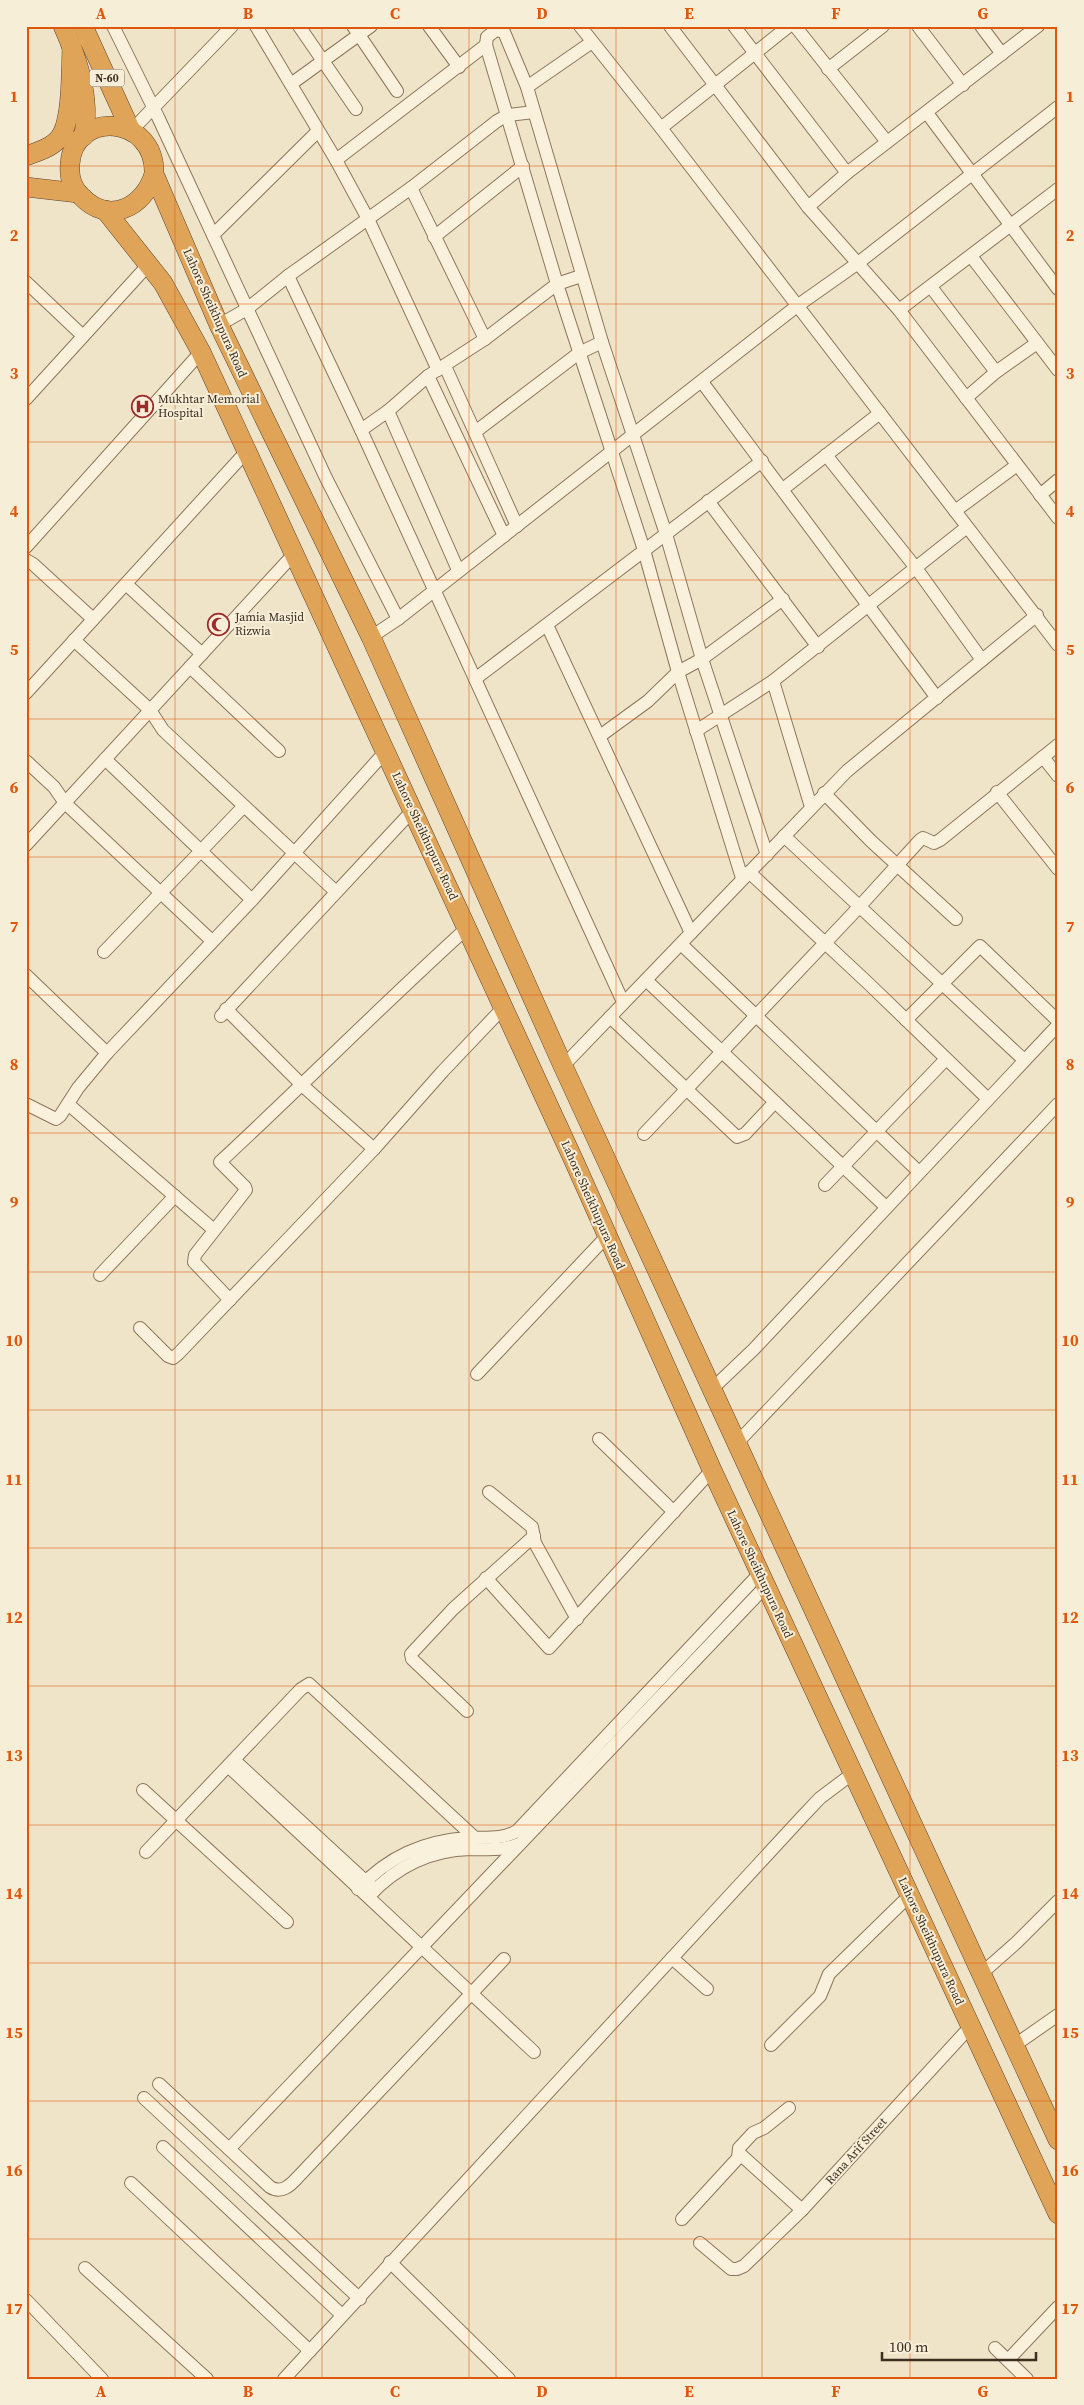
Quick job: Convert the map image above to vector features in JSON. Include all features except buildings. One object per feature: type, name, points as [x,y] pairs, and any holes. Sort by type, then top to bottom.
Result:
[{"type":"highway","name":"N-60","points":[[63,26],[72,46],[84,83],[87,104],[84,136]]},
{"type":"highway","name":"N-60","points":[[83,26],[131,130]]},
{"type":"highway","points":[[26,157],[43,150],[62,135],[70,96],[72,46]]},
{"type":"highway","points":[[106,126],[123,127],[138,135],[149,149],[154,165],[154,174],[150,186],[142,198],[132,206],[119,210],[105,210],[85,201],[78,193],[71,176],[70,158],[84,136],[106,126]]},
{"type":"highway","points":[[26,157],[70,158]]},
{"type":"highway","name":"Lahore Sheikhupura Road","points":[[154,174],[219,325],[371,637],[563,1066],[1054,2132]]},
{"type":"highway","points":[[26,187],[78,193]]},
{"type":"highway","name":"Lahore Sheikhupura Road","points":[[105,210],[150,264],[177,304],[201,352],[608,1236],[712,1470],[1058,2214]]},
{"type":"highway","points":[[1022,2138],[1054,2132]]},
{"type":"street","points":[[52,26],[72,46]]},
{"type":"street","points":[[113,26],[154,109],[326,478],[398,619]]},
{"type":"street","points":[[131,130],[154,109],[232,26]]},
{"type":"street","points":[[256,26],[336,160],[368,218],[437,371],[504,536]]},
{"type":"street","points":[[298,26],[356,109]]},
{"type":"street","points":[[291,84],[323,61],[356,31],[371,26]]},
{"type":"street","points":[[429,26],[459,67]]},
{"type":"street","points":[[580,26],[661,128],[967,527],[1056,638]]},
{"type":"street","points":[[670,26],[808,207],[899,310],[1058,518]]},
{"type":"street","points":[[734,26],[848,173]]},
{"type":"street","points":[[661,128],[789,26]]},
{"type":"street","points":[[795,26],[887,142]]},
{"type":"street","points":[[828,69],[883,26]]},
{"type":"street","points":[[918,26],[963,85]]},
{"type":"street","points":[[981,26],[1002,54]]},
{"type":"street","points":[[808,207],[887,142],[1038,26]]},
{"type":"street","points":[[767,854],[702,659],[666,534],[602,342],[526,87],[502,29],[487,37],[486,45],[578,353],[644,550],[696,731],[746,875],[825,943],[988,1099]]},
{"type":"street","points":[[356,31],[397,91]]},
{"type":"street","points":[[526,87],[592,42]]},
{"type":"street","points":[[336,160],[486,45]]},
{"type":"street","points":[[371,637],[398,619],[458,570],[702,382],[797,306],[858,263],[1058,107]]},
{"type":"street","points":[[219,325],[247,309],[288,276],[411,188],[485,129],[508,115],[534,112]]},
{"type":"street","points":[[927,113],[1058,289]]},
{"type":"street","points":[[212,235],[318,131]]},
{"type":"street","points":[[434,237],[522,166]]},
{"type":"street","points":[[411,188],[485,339]]},
{"type":"street","points":[[899,310],[1058,188]]},
{"type":"street","points":[[971,256],[1058,370]]},
{"type":"street","points":[[29,391],[150,264]]},
{"type":"street","points":[[288,276],[361,430],[623,1002]]},
{"type":"street","points":[[361,430],[388,412],[437,371],[485,339],[557,284],[582,276]]},
{"type":"street","points":[[26,282],[83,336]]},
{"type":"street","points":[[931,287],[996,372]]},
{"type":"street","points":[[475,432],[578,353],[602,342]]},
{"type":"street","points":[[966,398],[996,372],[1037,343]]},
{"type":"street","points":[[26,546],[201,352]]},
{"type":"street","points":[[437,371],[475,432],[517,526]]},
{"type":"street","points":[[702,382],[762,460],[937,698]]},
{"type":"street","points":[[388,412],[458,570]]},
{"type":"street","points":[[783,489],[880,413]]},
{"type":"street","points":[[26,693],[246,452]]},
{"type":"street","points":[[826,456],[916,568],[982,660]]},
{"type":"street","points":[[475,679],[762,460]]},
{"type":"street","points":[[955,511],[1017,465]]},
{"type":"street","points":[[1040,495],[1058,480]]},
{"type":"street","points":[[708,501],[818,646]]},
{"type":"street","points":[[696,731],[721,717],[773,681],[967,527]]},
{"type":"street","points":[[26,845],[294,554]]},
{"type":"street","points":[[26,560],[33,564],[93,619]]},
{"type":"street","points":[[126,584],[202,654]]},
{"type":"street","points":[[600,736],[648,700],[678,672],[702,659],[783,599]]},
{"type":"street","points":[[563,1066],[846,771],[1037,615]]},
{"type":"street","points":[[547,625],[691,934]]},
{"type":"street","points":[[74,640],[150,710],[163,730],[294,851],[335,892]]},
{"type":"street","points":[[190,667],[279,751]]},
{"type":"street","points":[[773,681],[811,807]]},
{"type":"street","points":[[644,1134],[920,840],[924,838],[934,843],[940,840],[997,792],[1058,745]]},
{"type":"street","points":[[26,1104],[56,1118],[60,1116],[107,1053],[252,900],[294,851],[386,751]]},
{"type":"street","points":[[1043,757],[1058,776]]},
{"type":"street","points":[[105,759],[252,900]]},
{"type":"street","points":[[26,761],[54,788],[65,802],[212,941]]},
{"type":"street","points":[[997,792],[1058,868]]},
{"type":"street","points":[[824,793],[956,920]]},
{"type":"street","points":[[104,952],[244,806]]},
{"type":"street","points":[[374,1149],[223,1013],[413,810]]},
{"type":"street","points":[[784,836],[1024,1060]]},
{"type":"street","points":[[230,1300],[194,1262],[195,1255],[246,1190],[246,1187],[220,1162],[303,1086],[380,1007],[467,928]]},
{"type":"street","points":[[681,944],[919,1172]]},
{"type":"street","points":[[712,1389],[754,1349],[1058,1023],[981,947],[976,948],[906,1020]]},
{"type":"street","points":[[26,975],[107,1053]]},
{"type":"street","points":[[646,980],[886,1207]]},
{"type":"street","points":[[140,1328],[168,1356],[173,1358],[374,1149],[443,1071],[503,1008]]},
{"type":"street","points":[[610,1017],[686,1090],[739,1137],[745,1134],[775,1102]]},
{"type":"street","points":[[825,1185],[946,1059]]},
{"type":"street","points":[[68,1104],[214,1230]]},
{"type":"street","points":[[737,1443],[1058,1104]]},
{"type":"street","points":[[100,1275],[175,1196]]},
{"type":"street","points":[[477,1374],[608,1236]]},
{"type":"street","points":[[599,1439],[674,1512]]},
{"type":"street","points":[[486,1578],[547,1648],[550,1648],[712,1470]]},
{"type":"street","points":[[489,1492],[530,1525],[577,1619]]},
{"type":"street","points":[[466,1711],[410,1656],[453,1609],[534,1536]]},
{"type":"street","points":[[366,1890],[383,1865],[404,1853],[453,1839],[502,1837],[521,1828],[763,1580]]},
{"type":"street","points":[[229,2149],[520,1844],[763,1580]]},
{"type":"street","points":[[146,1852],[301,1689],[310,1684],[475,1838]]},
{"type":"street","points":[[231,1763],[366,1890],[421,1948],[534,2052]]},
{"type":"street","points":[[284,2379],[342,2315],[360,2299],[390,2262],[820,1798],[852,1774]]},
{"type":"street","points":[[143,1790],[287,1922]]},
{"type":"street","points":[[366,1890],[395,1872],[427,1857],[459,1850],[504,1849],[520,1844]]},
{"type":"street","points":[[771,2045],[820,1996],[828,1974],[910,1895]]},
{"type":"street","points":[[982,1973],[1058,1902]]},
{"type":"street","points":[[672,1958],[707,1989]]},
{"type":"street","points":[[159,2084],[272,2189],[280,2190],[288,2187],[472,1995],[504,1959]]},
{"type":"street","points":[[1015,2045],[1058,2015]]},
{"type":"street","name":"Rana Arif Street","points":[[700,2243],[731,2269],[744,2266],[802,2210],[970,2027]]},
{"type":"street","points":[[144,2098],[360,2299]]},
{"type":"street","points":[[789,2108],[764,2128],[753,2133],[739,2148],[740,2154],[802,2210]]},
{"type":"street","points":[[163,2147],[342,2315]]},
{"type":"street","points":[[682,2219],[740,2154]]},
{"type":"street","points":[[131,2183],[310,2351]]},
{"type":"street","points":[[390,2262],[509,2379]]},
{"type":"street","points":[[85,2268],[207,2379]]},
{"type":"street","points":[[26,2300],[102,2379]]},
{"type":"street","points":[[1008,2360],[1058,2307]]},
{"type":"street","points":[[995,2348],[1027,2379]]},
{"type":"place","name":"Mukhtar Memorial Hospital","points":[[142,406]]},
{"type":"place","name":"Jamia Masjid Rizwia","points":[[219,624]]}]
